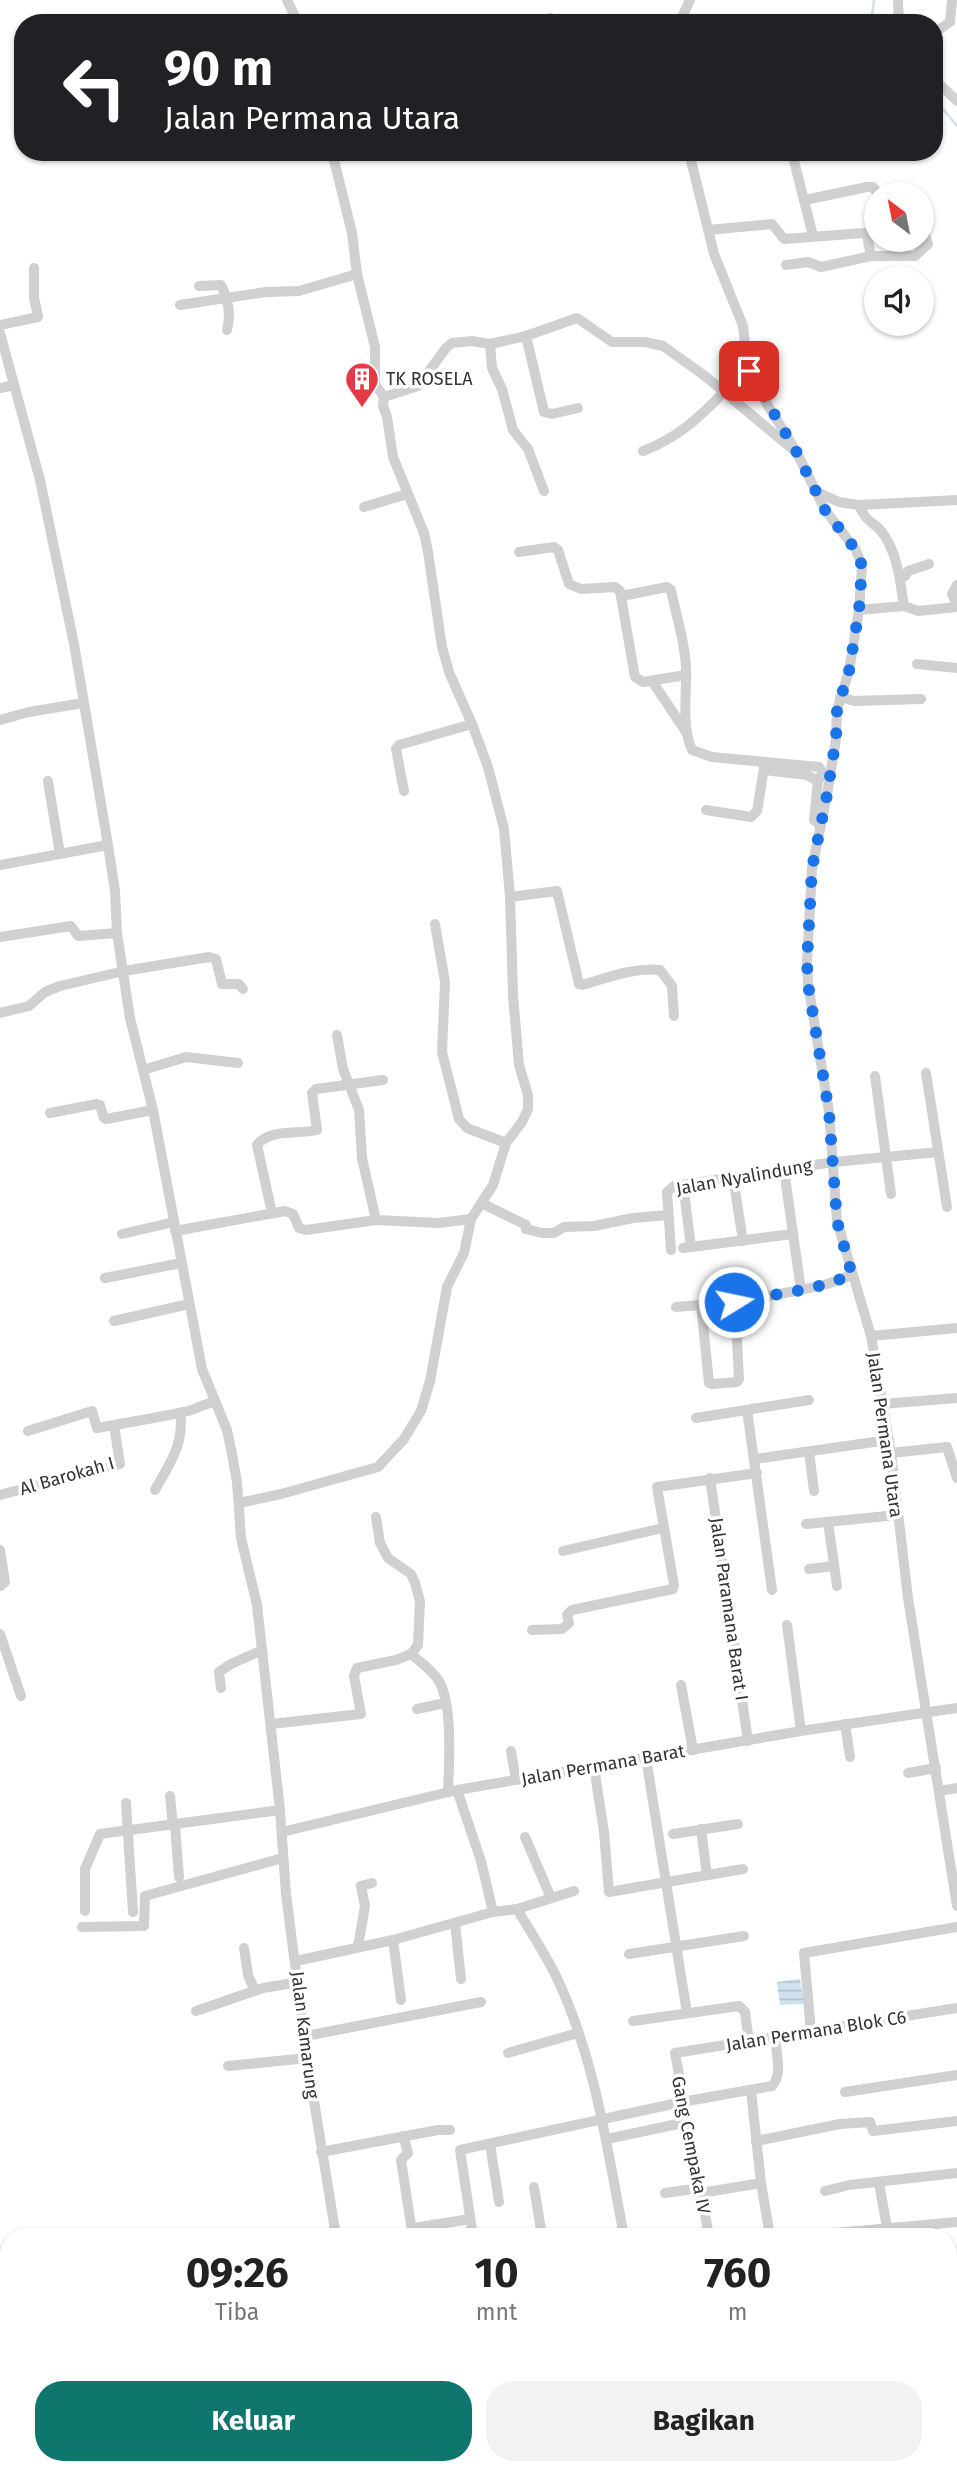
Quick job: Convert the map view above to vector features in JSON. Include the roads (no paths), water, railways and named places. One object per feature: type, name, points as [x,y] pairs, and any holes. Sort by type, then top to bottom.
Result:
[{"type":"street","points":[[943,27],[950,22],[952,0]]},
{"type":"street","points":[[943,88],[957,101]]},
{"type":"street","points":[[239,1503],[372,1469],[385,1462],[412,1427],[421,1411],[435,1362],[447,1287],[464,1253],[471,1219],[498,1175],[506,1143],[523,1122],[528,1102],[519,1065],[504,829],[488,767],[449,672],[442,647],[424,533],[393,457],[383,406],[384,397],[375,384],[374,348],[357,274],[352,233],[334,161]]},
{"type":"street","name":"Jalan Permana Utara","points":[[691,161],[723,279],[743,326],[751,377],[796,451],[825,510],[860,556],[862,566],[859,610],[849,671],[840,697],[836,738],[812,868],[808,984],[834,1162],[837,1221],[871,1336],[891,1453],[897,1515],[956,1898]]},
{"type":"street","points":[[794,161],[813,236]]},
{"type":"street","points":[[804,200],[864,188]]},
{"type":"street","points":[[708,230],[772,223],[782,238],[864,233],[871,256]]},
{"type":"street","points":[[786,265],[807,262],[821,267],[871,256],[915,256],[919,252]]},
{"type":"street","points":[[0,325],[38,317],[34,296],[34,268]]},
{"type":"street","points":[[180,305],[266,292],[299,290],[357,274]]},
{"type":"street","points":[[199,286],[219,284],[227,298],[227,330]]},
{"type":"street","points":[[384,397],[418,386],[452,343],[472,341],[490,344],[526,336],[580,318],[612,342],[663,345],[796,451]]},
{"type":"street","points":[[0,333],[14,385],[0,388]]},
{"type":"street","points":[[526,336],[544,412],[552,414],[578,408]]},
{"type":"street","points":[[490,344],[492,368],[502,389],[513,430],[528,449],[544,491]]},
{"type":"street","name":"Jalan Kamarung","points":[[14,385],[40,480],[74,644],[115,891],[117,933],[130,1018],[153,1110],[205,1380],[231,1445],[241,1538],[257,1605],[307,2058],[335,2228]]},
{"type":"street","points":[[643,450],[665,443],[702,415],[724,392]]},
{"type":"street","points":[[815,491],[839,502],[859,505],[957,500]]},
{"type":"street","points":[[364,507],[407,494]]},
{"type":"street","points":[[859,505],[865,519],[884,535],[896,558],[904,606]]},
{"type":"street","points":[[519,552],[554,547],[558,550],[569,584],[581,589],[615,587],[622,596],[635,677],[643,682],[686,675]]},
{"type":"street","points":[[900,578],[905,576],[908,570],[929,564]]},
{"type":"street","points":[[859,610],[904,606],[918,611],[957,606],[952,594],[957,585]]},
{"type":"street","points":[[622,596],[670,588],[686,665],[688,734],[692,750],[699,754],[765,766],[807,771],[819,767],[822,776],[818,781],[814,820],[820,825]]},
{"type":"street","points":[[918,664],[957,668]]},
{"type":"street","points":[[652,681],[688,734]]},
{"type":"street","points":[[840,697],[854,701],[921,699]]},
{"type":"street","points":[[0,720],[83,703]]},
{"type":"street","points":[[404,791],[396,749],[399,745],[472,724]]},
{"type":"street","points":[[706,810],[751,817],[755,815],[765,766]]},
{"type":"street","points":[[48,782],[60,854]]},
{"type":"street","points":[[0,865],[108,845]]},
{"type":"street","points":[[510,897],[556,891],[579,984],[632,971],[660,970],[672,986],[674,1016]]},
{"type":"street","points":[[435,925],[444,982],[442,1052],[459,1119],[467,1128],[506,1143]]},
{"type":"street","points":[[0,937],[71,926],[78,936],[117,933]]},
{"type":"street","points":[[0,1013],[29,1006],[45,992],[60,986],[124,971],[212,957],[216,960],[221,982],[241,984],[243,989]]},
{"type":"street","points":[[337,1035],[348,1083],[359,1110],[362,1158],[376,1220]]},
{"type":"street","points":[[143,1070],[186,1057],[238,1063]]},
{"type":"street","points":[[926,1073],[947,1207]]},
{"type":"street","points":[[875,1076],[891,1194]]},
{"type":"street","points":[[272,1213],[257,1145],[265,1137],[273,1135],[317,1130],[312,1093],[314,1090],[383,1080]]},
{"type":"street","points":[[50,1113],[97,1104],[106,1119],[153,1110]]},
{"type":"street","points":[[834,1162],[938,1152]]},
{"type":"street","name":"Jalan Nyalindung","points":[[668,1210],[667,1192],[674,1186],[834,1162]]},
{"type":"street","points":[[785,1177],[802,1290]]},
{"type":"street","points":[[734,1184],[743,1241]]},
{"type":"street","points":[[684,1192],[687,1247],[792,1234]]},
{"type":"street","points":[[481,1203],[526,1225],[526,1229],[542,1233],[554,1233],[564,1227],[594,1226],[668,1210],[671,1250]]},
{"type":"street","points":[[122,1234],[290,1212],[299,1228],[306,1230],[376,1220],[439,1223],[471,1219]]},
{"type":"street","points":[[105,1279],[181,1263]]},
{"type":"street","points":[[676,1307],[734,1302],[854,1278]]},
{"type":"street","points":[[701,1305],[709,1383],[737,1382],[734,1302]]},
{"type":"street","points":[[114,1321],[189,1304]]},
{"type":"street","points":[[871,1336],[957,1328]]},
{"type":"street","points":[[882,1404],[957,1398]]},
{"type":"street","points":[[696,1418],[809,1400]]},
{"type":"street","points":[[114,1425],[180,1413],[215,1402]]},
{"type":"street","points":[[747,1410],[772,1590]]},
{"type":"street","name":"Al Barokah I","points":[[0,1495],[120,1464],[114,1425],[97,1428],[92,1411],[28,1431]]},
{"type":"street","points":[[155,1490],[176,1451],[182,1424],[180,1413]]},
{"type":"street","points":[[755,1459],[888,1440]]},
{"type":"street","points":[[891,1453],[947,1447],[957,1478]]},
{"type":"street","points":[[809,1452],[814,1491]]},
{"type":"street","points":[[532,1630],[562,1629],[569,1623],[567,1615],[572,1610],[673,1589],[657,1487],[757,1473]]},
{"type":"street","name":"Jalan Paramana Barat I","points":[[710,1478],[747,1741]]},
{"type":"street","points":[[806,1524],[897,1515]]},
{"type":"street","points":[[271,1724],[362,1714],[354,1676],[357,1668],[396,1660],[411,1654],[418,1645],[420,1601],[415,1583],[411,1574],[388,1558],[380,1543],[376,1517]]},
{"type":"street","points":[[828,1522],[837,1586]]},
{"type":"street","points":[[563,1551],[663,1528]]},
{"type":"street","points":[[0,1550],[5,1576],[5,1583],[0,1586]]},
{"type":"street","points":[[809,1569],[834,1566]]},
{"type":"street","points":[[787,1625],[802,1731]]},
{"type":"street","points":[[0,1634],[3,1654],[21,1696]]},
{"type":"street","points":[[221,1688],[219,1672],[262,1650]]},
{"type":"street","points":[[411,1654],[437,1678],[446,1703],[453,1791],[481,1861],[493,1912]]},
{"type":"street","points":[[681,1685],[693,1750]]},
{"type":"street","points":[[417,1709],[446,1703]]},
{"type":"street","name":"Jalan Permana Barat","points":[[282,1832],[453,1791],[802,1731],[957,1708]]},
{"type":"street","points":[[845,1724],[850,1757]]},
{"type":"street","points":[[511,1751],[516,1780]]},
{"type":"street","points":[[646,1758],[687,2013]]},
{"type":"street","points":[[594,1767],[604,1832],[608,1891],[611,1893],[743,1870]]},
{"type":"street","points":[[908,1773],[936,1768]]},
{"type":"street","points":[[939,1791],[957,1788]]},
{"type":"street","points":[[170,1796],[179,1877]]},
{"type":"street","points":[[126,1803],[133,1912]]},
{"type":"street","points":[[85,1912],[85,1869],[102,1833],[174,1826],[280,1810]]},
{"type":"street","points":[[673,1833],[738,1824]]},
{"type":"street","points":[[701,1829],[707,1875]]},
{"type":"street","points":[[525,1837],[551,1898]]},
{"type":"street","points":[[82,1927],[144,1926],[145,1896],[283,1858]]},
{"type":"street","points":[[358,1947],[365,1906],[361,1886],[372,1883]]},
{"type":"street","points":[[296,1961],[393,1940],[493,1912],[517,1909],[574,1891]]},
{"type":"street","points":[[517,1909],[555,1974],[578,2033],[603,2121],[623,2228]]},
{"type":"street","points":[[455,1923],[461,1979]]},
{"type":"street","points":[[811,2032],[804,1953],[957,1927]]},
{"type":"street","points":[[629,1954],[744,1937]]},
{"type":"street","points":[[393,1940],[401,2000]]},
{"type":"street","points":[[244,1948],[248,1975],[255,1991]]},
{"type":"street","points":[[196,2011],[255,1991],[299,1982]]},
{"type":"street","points":[[306,2036],[481,2002]]},
{"type":"street","points":[[633,2021],[739,2006],[745,2012],[750,2042]]},
{"type":"street","name":"Jalan Permana Blok C6","points":[[675,2053],[957,2008]]},
{"type":"street","points":[[509,2053],[578,2033]]},
{"type":"street","points":[[472,2228],[460,2150],[776,2084],[778,2063],[775,2038]]},
{"type":"street","name":"Gang Cempaka IV","points":[[675,2053],[707,2228]]},
{"type":"street","points":[[228,2066],[307,2058]]},
{"type":"street","points":[[845,2092],[957,2075]]},
{"type":"street","points":[[751,2091],[769,2228]]},
{"type":"street","points":[[756,2141],[840,2124],[870,2122],[873,2131],[957,2121]]},
{"type":"street","points":[[607,2139],[687,2122]]},
{"type":"street","points":[[321,2152],[450,2130]]},
{"type":"street","points":[[403,2136],[408,2153],[401,2160],[411,2225],[414,2228],[470,2219]]},
{"type":"street","points":[[490,2144],[499,2202]]},
{"type":"street","points":[[825,2191],[849,2185],[957,2173]]},
{"type":"street","points":[[665,2193],[761,2183]]},
{"type":"street","points":[[879,2183],[887,2228],[957,2222]]},
{"type":"street","points":[[534,2187],[541,2228]]},
{"type":"water","points":[[800,1979],[804,2004],[780,2005],[777,1982]]},
{"type":"waterway","points":[[872,14],[874,0]]},
{"type":"waterway","points":[[943,109],[957,126]]},
{"type":"place","name":"TK ROSELA","points":[[362,409]]}]
